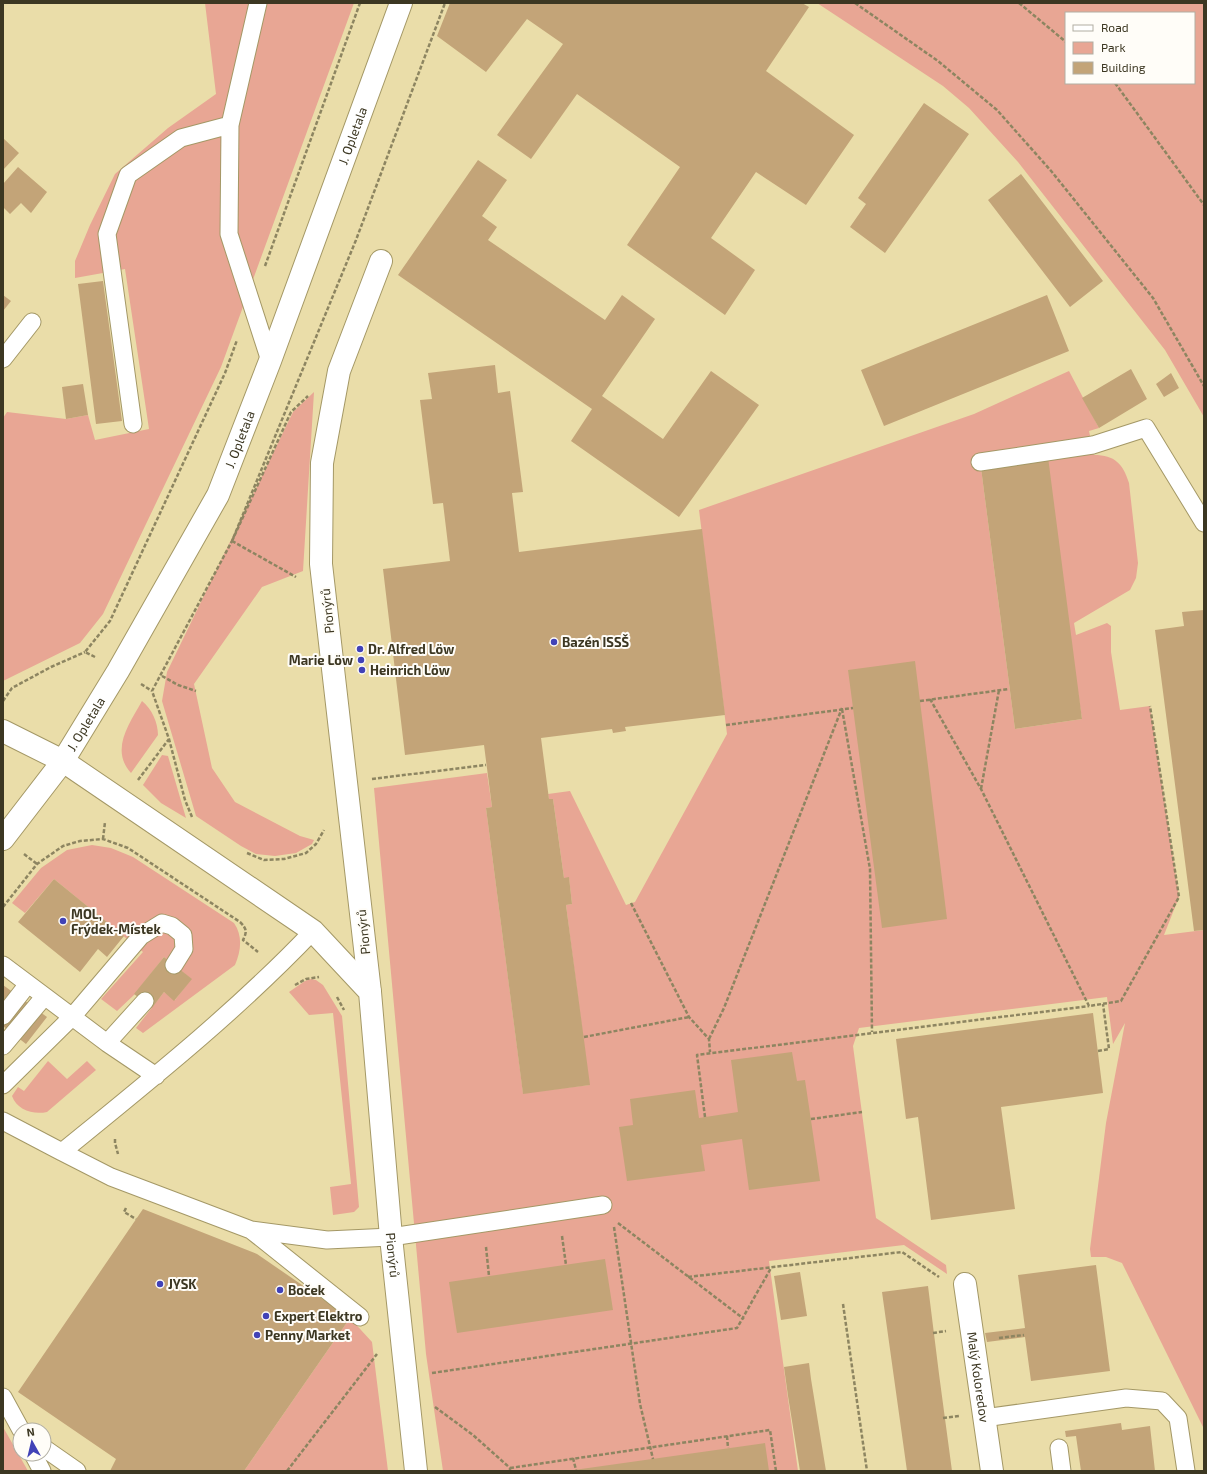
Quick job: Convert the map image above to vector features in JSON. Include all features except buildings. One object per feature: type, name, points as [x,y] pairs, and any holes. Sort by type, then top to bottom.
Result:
[{"type":"street","name":"J. Opletala","points":[[3,839],[63,761],[118,671],[218,494],[270,361],[401,3]]},
{"type":"street","name":"Pionýrů","points":[[381,261],[339,371],[322,463],[321,564],[370,992],[391,1237],[416,1471]]},
{"type":"street","name":"Pionýrů","points":[[3,731],[63,761],[313,931],[370,992]]},
{"type":"street","name":"Malý Koloredov","points":[[955,1282],[976,1416],[992,1471]]},
{"type":"lane","points":[[258,3],[230,125],[229,234],[270,361]]},
{"type":"lane","points":[[133,424],[107,234],[128,175],[180,138],[230,125]]},
{"type":"lane","points":[[3,359],[32,322]]},
{"type":"lane","points":[[980,462],[1093,445],[1146,428],[1204,523]]},
{"type":"lane","points":[[3,1085],[72,1017],[141,936],[162,923],[172,926],[183,935],[184,949],[174,965]]},
{"type":"lane","points":[[62,1152],[156,1076],[279,968],[313,931]]},
{"type":"lane","points":[[6,973],[23,990],[39,1002],[72,1017],[156,1076]]},
{"type":"lane","points":[[3,1016],[23,990]]},
{"type":"lane","points":[[107,1043],[145,1001]]},
{"type":"lane","points":[[8,1040],[39,1002]]},
{"type":"lane","points":[[3,1120],[111,1177],[251,1230],[327,1240],[391,1237],[603,1205]]},
{"type":"lane","points":[[251,1230],[360,1317]]},
{"type":"lane","points":[[3,1396],[17,1422]]},
{"type":"lane","points":[[976,1416],[1126,1398],[1162,1401],[1178,1418],[1186,1471]]},
{"type":"lane","points":[[1059,1448],[1062,1471]]},
{"type":"lane","points":[[52,1454],[77,1471]]},
{"type":"lane","points":[[37,1462],[42,1471]]},
{"type":"path","points":[[3,701],[12,688],[50,667],[86,652],[110,621],[225,373],[360,3]]},
{"type":"path","points":[[232,542],[356,240],[445,3]]},
{"type":"path","points":[[855,3],[938,61],[997,110],[1052,172],[1153,298],[1204,386]]},
{"type":"path","points":[[1019,3],[1065,41]]},
{"type":"path","points":[[1116,84],[1204,205]]},
{"type":"path","points":[[152,691],[162,676],[232,542],[291,412],[310,393]]},
{"type":"path","points":[[232,542],[297,578]]},
{"type":"path","points":[[86,652],[152,691],[169,739],[185,800],[195,823]]},
{"type":"path","points":[[162,676],[178,685],[196,691]]},
{"type":"path","points":[[920,701],[1009,688]]},
{"type":"path","points":[[981,789],[999,690]]},
{"type":"path","points":[[930,699],[981,789],[1089,1006]]},
{"type":"path","points":[[705,1117],[697,1055],[710,1052],[1121,1001],[1179,897],[1150,706]]},
{"type":"path","points":[[842,708],[870,869],[872,1032]]},
{"type":"path","points":[[710,1052],[709,1039],[724,1008],[842,708]]},
{"type":"path","points":[[726,725],[842,708],[853,708]]},
{"type":"path","points":[[367,780],[486,765]]},
{"type":"path","points":[[245,852],[264,860],[284,859],[306,853],[316,844],[324,830],[325,822]]},
{"type":"path","points":[[3,907],[37,864],[63,846],[80,841],[103,839],[128,848],[240,922],[246,928],[246,933],[243,940],[297,984]]},
{"type":"path","points":[[631,903],[689,1018],[709,1039]]},
{"type":"path","points":[[293,986],[306,979],[319,977],[324,980]]},
{"type":"path","points":[[336,996],[348,1015]]},
{"type":"path","points":[[1098,1051],[1110,1049],[1104,1004]]},
{"type":"path","points":[[584,1037],[689,1018]]},
{"type":"path","points":[[811,1118],[862,1112]]},
{"type":"path","points":[[116,1136],[115,1143],[121,1160]]},
{"type":"path","points":[[653,1458],[649,1447],[640,1404],[612,1219],[744,1319]]},
{"type":"path","points":[[562,1235],[566,1265]]},
{"type":"path","points":[[486,1245],[490,1276]]},
{"type":"path","points":[[687,1277],[902,1252],[955,1282]]},
{"type":"path","points":[[429,1373],[737,1328],[744,1319],[771,1268]]},
{"type":"path","points":[[843,1304],[867,1471]]},
{"type":"path","points":[[287,1471],[381,1349]]},
{"type":"path","points":[[430,1403],[473,1435],[510,1470],[573,1458],[770,1430],[776,1471]]},
{"type":"path","points":[[944,1418],[976,1416]]},
{"type":"path","points":[[727,1436],[728,1448]]},
{"type":"path","points":[[573,1458],[576,1470]]},
{"type":"green space","points":[[205,3],[354,3],[221,367],[103,614],[80,643],[3,681],[3,418],[7,412],[66,419],[88,415],[95,440],[149,429],[125,269],[75,278],[75,261],[90,225],[115,174],[168,128],[216,94]]},
{"type":"green space","points":[[817,3],[1204,3],[1204,417],[1165,350],[1018,162],[969,108],[943,86]]},
{"type":"green space","points":[[1069,371],[1099,428],[1089,431],[1094,455],[1101,455],[1117,462],[1127,476],[1129,483],[1138,563],[1136,578],[1130,590],[1074,623],[1076,635],[1107,623],[1111,626],[1111,652],[1120,710],[1150,706],[1179,897],[1164,935],[1204,930],[1204,1429],[1122,1263],[1106,1257],[1091,1257],[1090,1249],[1106,1123],[1125,1023],[1113,1044],[1107,997],[859,1028],[853,1046],[876,1218],[946,1265],[947,1274],[904,1245],[769,1261],[798,1471],[443,1471],[426,1354],[374,788],[487,773],[492,807],[486,808],[523,1093],[589,1085],[566,905],[572,904],[569,878],[564,878],[553,799],[549,799],[548,794],[570,791],[626,905],[635,902],[727,734],[699,510],[974,414]],"holes":[[[981,468],[1076,680],[1082,719],[1015,729]]]},
{"type":"green space","points":[[314,392],[303,571],[262,587],[194,684],[212,768],[235,802],[300,836],[314,840],[312,844],[296,853],[275,856],[256,854],[241,846],[196,816],[162,701],[167,672],[293,412]]},
{"type":"green space","points":[[142,701],[146,704],[154,716],[158,735],[131,773],[125,764],[122,755],[122,746],[127,728]]},
{"type":"green space","points":[[162,755],[168,756],[186,818],[161,803],[143,785]]},
{"type":"green space","points":[[92,845],[111,848],[133,857],[234,923],[239,933],[240,949],[235,965],[143,1033],[136,1028],[164,992],[175,1000],[191,979],[164,957],[135,994],[117,1011],[101,999],[143,952],[54,879],[25,913],[12,903],[41,868],[67,850]]},
{"type":"green space","points":[[311,979],[316,980],[323,985],[342,1016],[359,1207],[354,1212],[333,1215],[330,1187],[351,1184],[333,1013],[309,1015],[289,992],[305,981]]},
{"type":"green space","points":[[48,1061],[67,1079],[87,1061],[96,1070],[47,1112],[31,1112],[18,1105],[12,1096],[18,1087],[24,1091]]},
{"type":"green space","points":[[350,1318],[372,1342],[388,1471],[244,1471]]},
{"type":"green space","points":[[3,1427],[12,1443],[12,1462],[23,1462],[28,1471],[3,1471]]},
{"type":"place","name":"Bazén ISSŠ","points":[[554,642]]},
{"type":"place","name":"Dr. Alfred Löw","points":[[360,649]]},
{"type":"place","name":"Marie Löw","points":[[361,660]]},
{"type":"place","name":"Heinrich Löw","points":[[362,670]]},
{"type":"place","name":"MOL, Frýdek-Místek","points":[[63,921]]},
{"type":"place","name":"JYSK","points":[[160,1284]]},
{"type":"place","name":"Boček","points":[[280,1290]]},
{"type":"place","name":"Expert Elektro","points":[[266,1316]]},
{"type":"place","name":"Penny Market","points":[[257,1335]]}]
